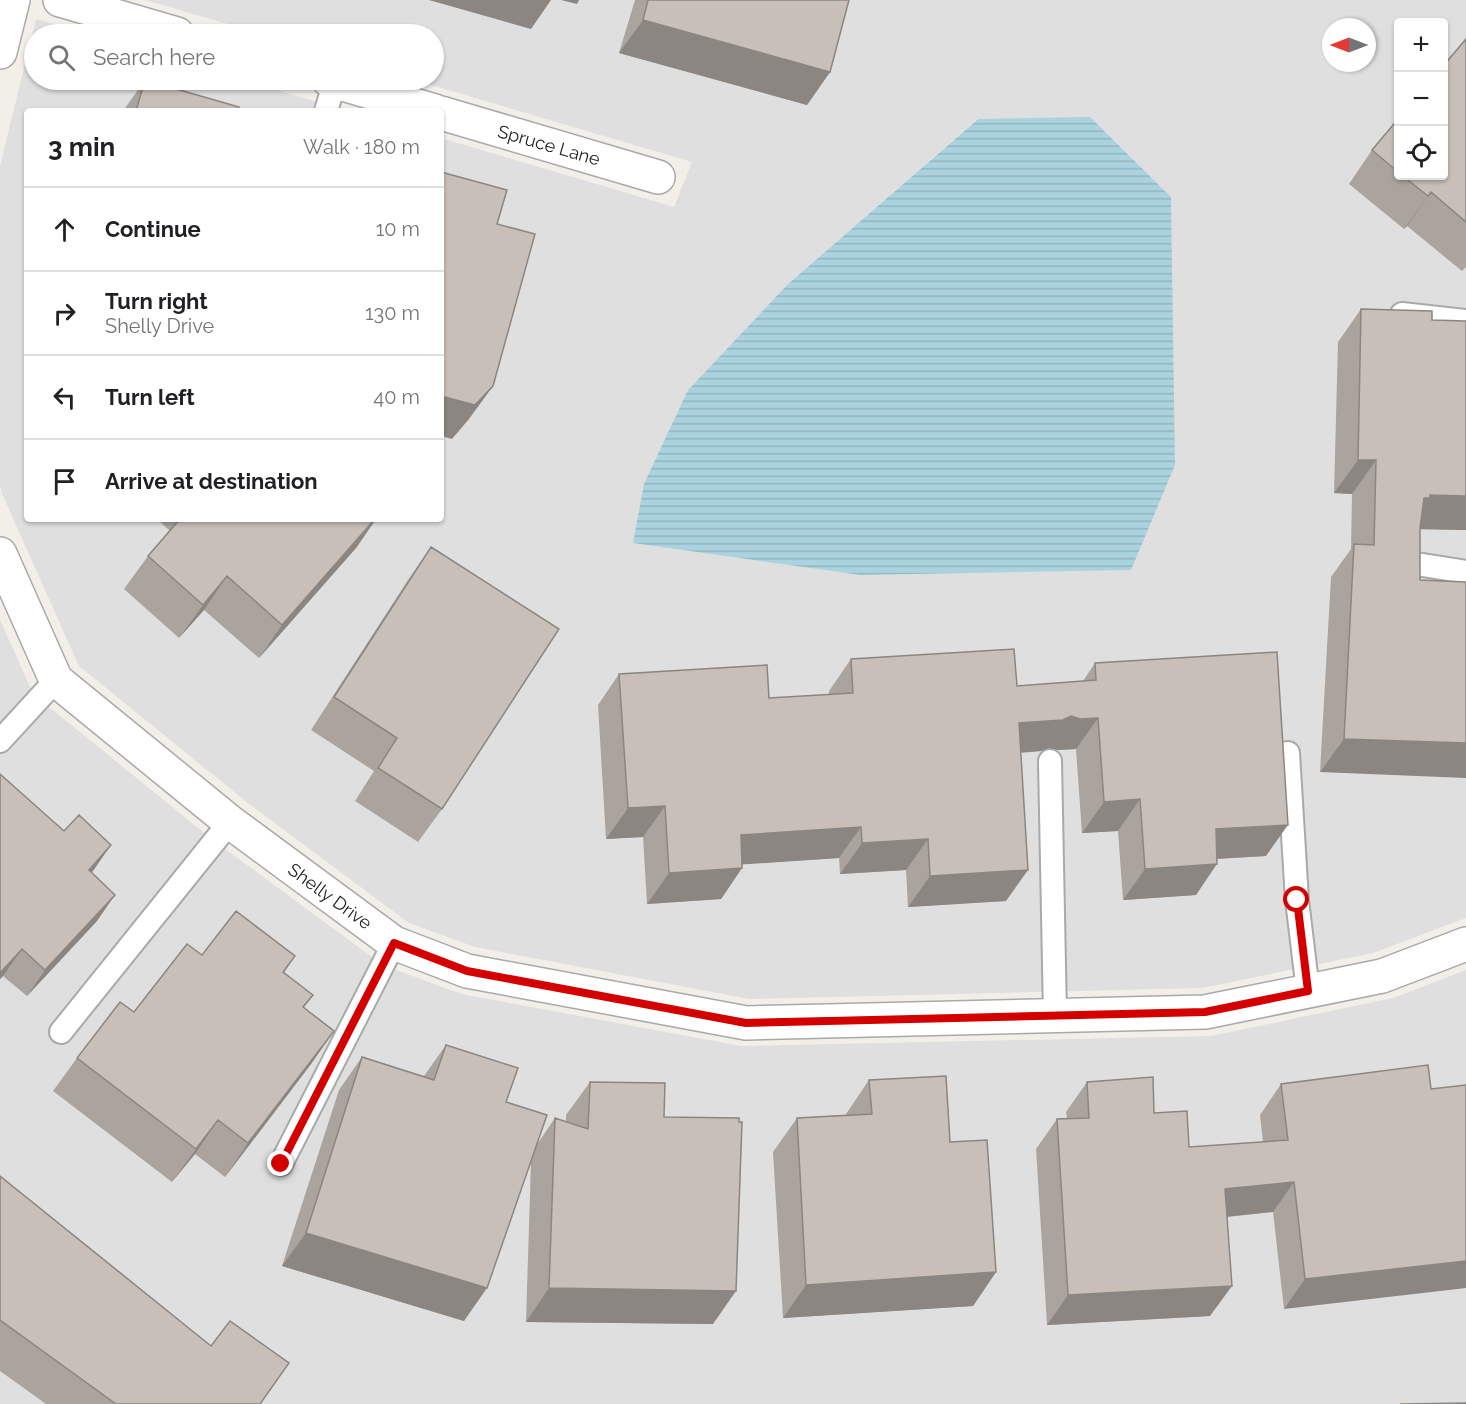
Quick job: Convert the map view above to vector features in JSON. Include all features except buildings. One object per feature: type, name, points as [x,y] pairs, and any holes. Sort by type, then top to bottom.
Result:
[{"type":"street","points":[[0,52],[13,0]]},
{"type":"street","points":[[60,0],[143,24]]},
{"type":"street","points":[[330,91],[419,108]]},
{"type":"street","name":"Spruce Lane","points":[[444,114],[657,177]]},
{"type":"street","name":"Shelly Drive","points":[[0,554],[56,680],[230,822],[394,943],[467,971],[746,1023],[1205,1012],[1382,976],[1466,944]]},
{"type":"lane","points":[[1382,312],[1466,321]]},
{"type":"lane","points":[[1410,564],[1466,572]]},
{"type":"lane","points":[[0,741],[56,680]]},
{"type":"lane","points":[[1288,753],[1297,900],[1308,991]]},
{"type":"lane","points":[[1050,761],[1055,1016]]},
{"type":"lane","points":[[61,1032],[230,822]]},
{"type":"lane","points":[[281,1164],[394,943]]},
{"type":"shaded area","points":[[145,0],[1466,0],[1466,918],[1373,953],[1202,988],[749,999],[475,947],[409,923],[248,803],[79,666],[0,486],[0,166],[24,68],[24,90],[277,90],[339,108],[24,108],[24,522],[444,522],[444,139],[674,207],[692,162],[444,89],[444,24],[228,24]],"holes":[[[977,119],[860,575],[634,543],[688,390],[788,284]]]},
{"type":"shaded area","points":[[36,19],[54,24],[35,24]]},
{"type":"shaded area","points":[[0,620],[31,689],[38,698],[213,840],[383,965],[461,994],[741,1046],[1211,1036],[1393,998],[1466,970],[1466,1404],[0,1404]]},
{"type":"water","points":[[1090,117],[1171,197],[1175,465],[1131,570],[860,575],[633,543],[644,484],[688,390],[788,284],[978,119]]},
{"type":"route","points":[[281,1164],[394,943],[467,971],[746,1023],[1205,1012],[1308,991],[1297,900]]}]
